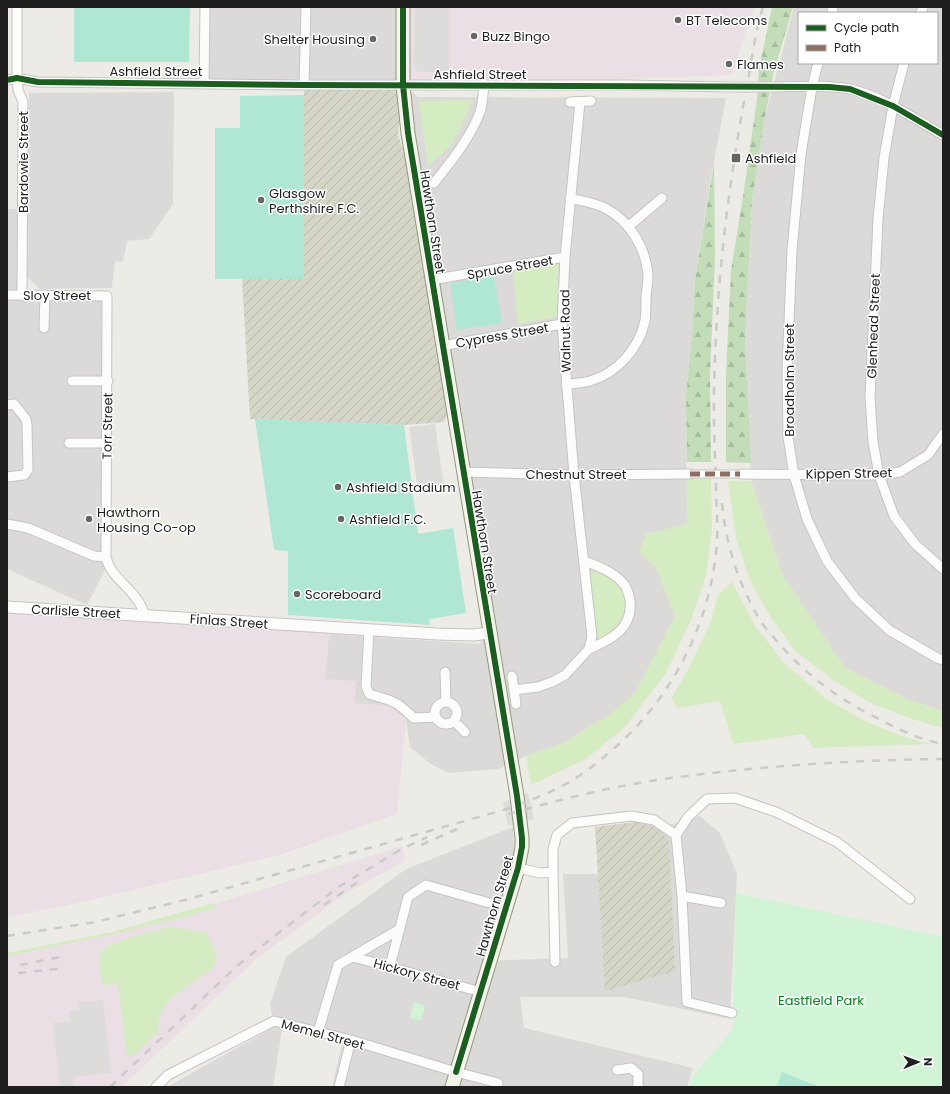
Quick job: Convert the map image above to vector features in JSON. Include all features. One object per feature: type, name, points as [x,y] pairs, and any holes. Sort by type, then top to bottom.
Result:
[{"type":"main road","name":"Hawthorn Street","points":[[403,7],[403,85],[408,133],[520,822],[522,847],[507,908],[452,1087]]},
{"type":"street","name":"Bardowie Street","points":[[17,7],[17,78],[18,90],[23,102],[22,295]]},
{"type":"street","points":[[204,83],[205,7]]},
{"type":"street","points":[[304,84],[306,7]]},
{"type":"street","name":"Broadholm Street","points":[[818,64],[812,87],[801,154],[792,250],[786,370],[788,437],[794,474],[807,519],[827,561],[855,598],[888,630],[943,660]]},
{"type":"street","name":"Glenhead Street","points":[[904,64],[893,106],[884,158],[878,219],[870,397],[873,442],[879,474],[894,516],[915,544],[943,569]]},
{"type":"street","name":"Ashfield Street","points":[[7,80],[17,78],[38,82],[403,85],[484,84],[812,87],[850,89],[893,106],[943,135]]},
{"type":"street","points":[[434,183],[470,133],[480,112],[484,84]]},
{"type":"street","points":[[570,102],[591,101]]},
{"type":"street","name":"Walnut Road","points":[[580,102],[565,257],[562,324],[574,475],[592,636],[589,650]]},
{"type":"street","points":[[566,384],[590,381],[604,375],[628,356],[636,345],[645,320],[648,275],[642,249],[628,227],[617,216],[606,208],[570,198]]},
{"type":"street","points":[[628,227],[662,198]]},
{"type":"street","name":"Spruce Street","points":[[431,280],[565,257]]},
{"type":"street","name":"Sloy Street","points":[[7,295],[108,296]]},
{"type":"street","points":[[44,328],[45,295]]},
{"type":"street","name":"Torr Street","points":[[106,556],[108,296]]},
{"type":"street","name":"Cypress Street","points":[[442,346],[562,324]]},
{"type":"street","points":[[72,381],[108,381]]},
{"type":"street","points":[[7,405],[14,404],[26,419],[28,425],[28,470],[24,475],[7,477]]},
{"type":"street","name":"Kippen Street","points":[[740,474],[879,474],[900,472],[928,455],[943,434]]},
{"type":"street","points":[[69,443],[108,443]]},
{"type":"street","name":"Chestnut Street","points":[[463,472],[574,475],[690,474]]},
{"type":"street","points":[[690,474],[740,474]]},
{"type":"street","points":[[7,524],[28,528],[94,556],[106,556],[112,572],[138,601],[145,615]]},
{"type":"street","points":[[514,690],[538,688],[565,675],[589,650],[612,638],[621,630],[628,619],[630,607],[629,596],[623,583],[614,575],[584,560]]},
{"type":"street","name":"Carlisle Street","points":[[7,607],[145,615]]},
{"type":"street","name":"Finlas Street","points":[[145,615],[437,634],[473,635],[489,633]]},
{"type":"street","points":[[369,630],[366,686],[369,694],[389,700],[399,705],[414,718],[436,717]]},
{"type":"street","points":[[445,672],[446,701]]},
{"type":"street","points":[[512,676],[516,704]]},
{"type":"street","points":[[446,701],[454,704],[458,714],[454,721],[444,724],[441,723],[436,717],[435,714],[439,704],[446,701]]},
{"type":"street","points":[[454,721],[465,732]]},
{"type":"street","points":[[732,1012],[687,1002],[682,896],[676,835],[688,817],[707,799],[734,798],[776,812],[837,842],[910,899]]},
{"type":"street","points":[[555,962],[553,872],[554,849],[557,834],[572,823],[631,816],[654,820],[676,835]]},
{"type":"street","points":[[518,868],[540,873],[553,872]]},
{"type":"street","points":[[390,966],[408,897],[426,885],[507,908]]},
{"type":"street","points":[[682,896],[721,903]]},
{"type":"street","points":[[318,1032],[338,965],[400,929]]},
{"type":"street","name":"Hickory Street","points":[[353,957],[481,992]]},
{"type":"street","name":"Memel Street","points":[[157,1087],[168,1075],[274,1021],[351,1040],[456,1072],[498,1083]]},
{"type":"street","points":[[339,1087],[351,1040]]},
{"type":"street","points":[[617,1070],[630,1068],[638,1074],[638,1087]]},
{"type":"shaded area","points":[[205,7],[403,7],[403,85],[204,83]]},
{"type":"shaded area","points":[[403,7],[754,7],[732,75],[484,84],[403,85]]},
{"type":"shaded area","points":[[415,7],[449,7],[449,72],[418,72],[414,67]]},
{"type":"shaded area","points":[[794,7],[943,7],[943,711],[911,701],[845,668],[782,574],[751,481],[745,339],[752,200],[765,117]]},
{"type":"shaded area","points":[[304,85],[403,85],[398,135],[416,189],[451,404],[444,422],[404,425],[250,419],[242,278],[302,278]]},
{"type":"shaded area","points":[[403,85],[418,97],[726,98],[710,182],[695,280],[686,398],[687,525],[646,534],[675,617],[636,693],[612,713],[564,743],[526,756],[498,769],[449,773],[431,764],[410,747],[406,719],[354,703],[325,679],[329,634],[479,644],[489,633]]},
{"type":"shaded area","points":[[174,92],[173,204],[149,239],[127,241],[123,261],[115,262],[112,288],[40,289],[27,277],[29,93]]},
{"type":"shaded area","points":[[7,209],[23,209],[22,295],[107,296],[108,564],[87,605],[7,569]]},
{"type":"shaded area","points":[[435,424],[444,486],[418,490],[409,427]]},
{"type":"shaded area","points":[[7,607],[213,620],[329,634],[325,679],[356,681],[355,703],[390,706],[406,719],[397,814],[279,855],[65,906],[7,917]]},
{"type":"shaded area","points":[[700,816],[720,833],[737,874],[730,1019],[624,997],[520,997],[524,1028],[693,1068],[687,1087],[332,1087],[342,1044],[282,1028],[273,1087],[167,1087],[274,1027],[270,1004],[286,957],[406,869],[513,827],[514,854],[483,961],[568,958],[563,874],[599,874],[599,846]]},
{"type":"shaded area","points":[[635,822],[654,826],[669,839],[675,971],[605,991],[595,827]]},
{"type":"shaded area","points":[[402,846],[405,861],[345,894],[255,960],[122,1087],[7,1087],[7,953],[112,932],[228,900]]},
{"type":"shaded area","points":[[103,1000],[111,1073],[74,1077],[75,1087],[60,1087],[53,1023],[70,1021],[69,1011],[79,1010],[78,1002]]},
{"type":"green space","points":[[74,7],[190,7],[189,62],[74,62]]},
{"type":"green space","points":[[772,7],[793,7],[773,75],[752,200],[745,339],[751,463],[726,462],[726,373],[731,271],[757,99],[759,69]]},
{"type":"green space","points":[[304,95],[304,279],[215,279],[215,128],[240,128],[240,96]]},
{"type":"green space","points":[[473,100],[451,146],[428,166],[419,101]]},
{"type":"green space","points":[[714,162],[715,258],[710,375],[711,462],[687,462],[686,398],[695,280]]},
{"type":"green space","points":[[559,262],[557,317],[518,324],[513,272]]},
{"type":"green space","points":[[494,276],[502,323],[457,330],[450,283]]},
{"type":"green space","name":"Ashfield Stadium","points":[[255,419],[404,425],[418,534],[453,528],[466,613],[430,619],[429,613],[430,625],[288,615],[288,551],[274,550]]},
{"type":"green space","points":[[687,479],[711,479],[712,530],[706,576],[691,620],[666,673],[624,728],[586,759],[531,785],[526,756],[564,743],[612,713],[635,693],[675,617],[657,569],[639,552],[646,534],[687,524]]},
{"type":"green space","points":[[728,481],[751,481],[782,574],[845,668],[911,701],[943,711],[943,728],[912,719],[872,704],[836,682],[795,651],[770,616],[749,579],[736,537]]},
{"type":"green space","points":[[595,570],[615,580],[621,587],[625,604],[624,616],[618,627],[602,641],[597,637],[590,576]]},
{"type":"green space","points":[[732,582],[756,627],[784,663],[825,698],[863,720],[904,737],[931,744],[813,748],[804,734],[733,744],[720,701],[678,708],[671,698],[687,672],[710,624],[718,595]]},
{"type":"green space","name":"Eastfield Park","points":[[736,893],[943,937],[943,1087],[689,1087],[693,1076],[733,1029]]},
{"type":"green space","points":[[214,903],[215,908],[176,919],[114,934],[7,956],[7,953],[112,932]]},
{"type":"green space","points":[[170,927],[205,932],[214,949],[216,961],[210,970],[179,992],[165,1006],[158,1022],[159,1031],[132,1057],[127,1055],[118,984],[105,985],[102,983],[100,957],[102,951],[106,947],[114,943]]},
{"type":"green space","points":[[414,1002],[425,1005],[421,1021],[410,1018]]},
{"type":"green space","points":[[782,1072],[817,1086],[777,1087]]},
{"type":"pier","points":[[528,793],[534,819],[508,826],[503,802]]},
{"type":"railway","points":[[7,936],[95,922],[185,900],[518,805],[563,786],[589,769],[618,745],[638,725],[657,702],[687,653],[699,626],[714,570],[717,541],[714,420],[716,326],[729,194],[755,40],[763,7]]},
{"type":"railway","points":[[722,503],[730,550],[740,580],[762,623],[785,651],[832,692],[859,709],[907,733],[943,744]]},
{"type":"railway","points":[[509,814],[630,784],[671,778],[807,764],[943,759]]},
{"type":"railway","points":[[421,845],[457,829]]},
{"type":"railway","points":[[110,1087],[238,965],[272,938],[340,886],[400,850],[427,837]]},
{"type":"railway","points":[[324,905],[362,879]]},
{"type":"railway","points":[[20,965],[60,957]]},
{"type":"railway","points":[[18,973],[64,968]]},
{"type":"marked path","points":[[690,474],[740,474]]},
{"type":"cycle path","points":[[403,7],[403,85],[408,133],[517,796],[522,838],[518,868],[456,1072]]},
{"type":"cycle path","points":[[7,80],[17,78],[38,82],[304,85],[829,87],[850,89],[893,106],[943,135]]},
{"type":"place","name":"BT Telecoms","points":[[678,20]]},
{"type":"place","name":"Buzz Bingo","points":[[474,36]]},
{"type":"place","name":"Shelter Housing","points":[[373,39]]},
{"type":"place","name":"Flames","points":[[729,64]]},
{"type":"place","name":"Ashfield","points":[[736,158]]},
{"type":"place","name":"Glasgow Perthshire F.C.","points":[[261,200]]},
{"type":"place","name":"Ashfield Stadium","points":[[338,487]]},
{"type":"place","name":"Hawthorn Housing Co-op","points":[[89,519]]},
{"type":"place","name":"Ashfield F.C.","points":[[341,519]]},
{"type":"place","name":"Scoreboard","points":[[297,594]]}]
